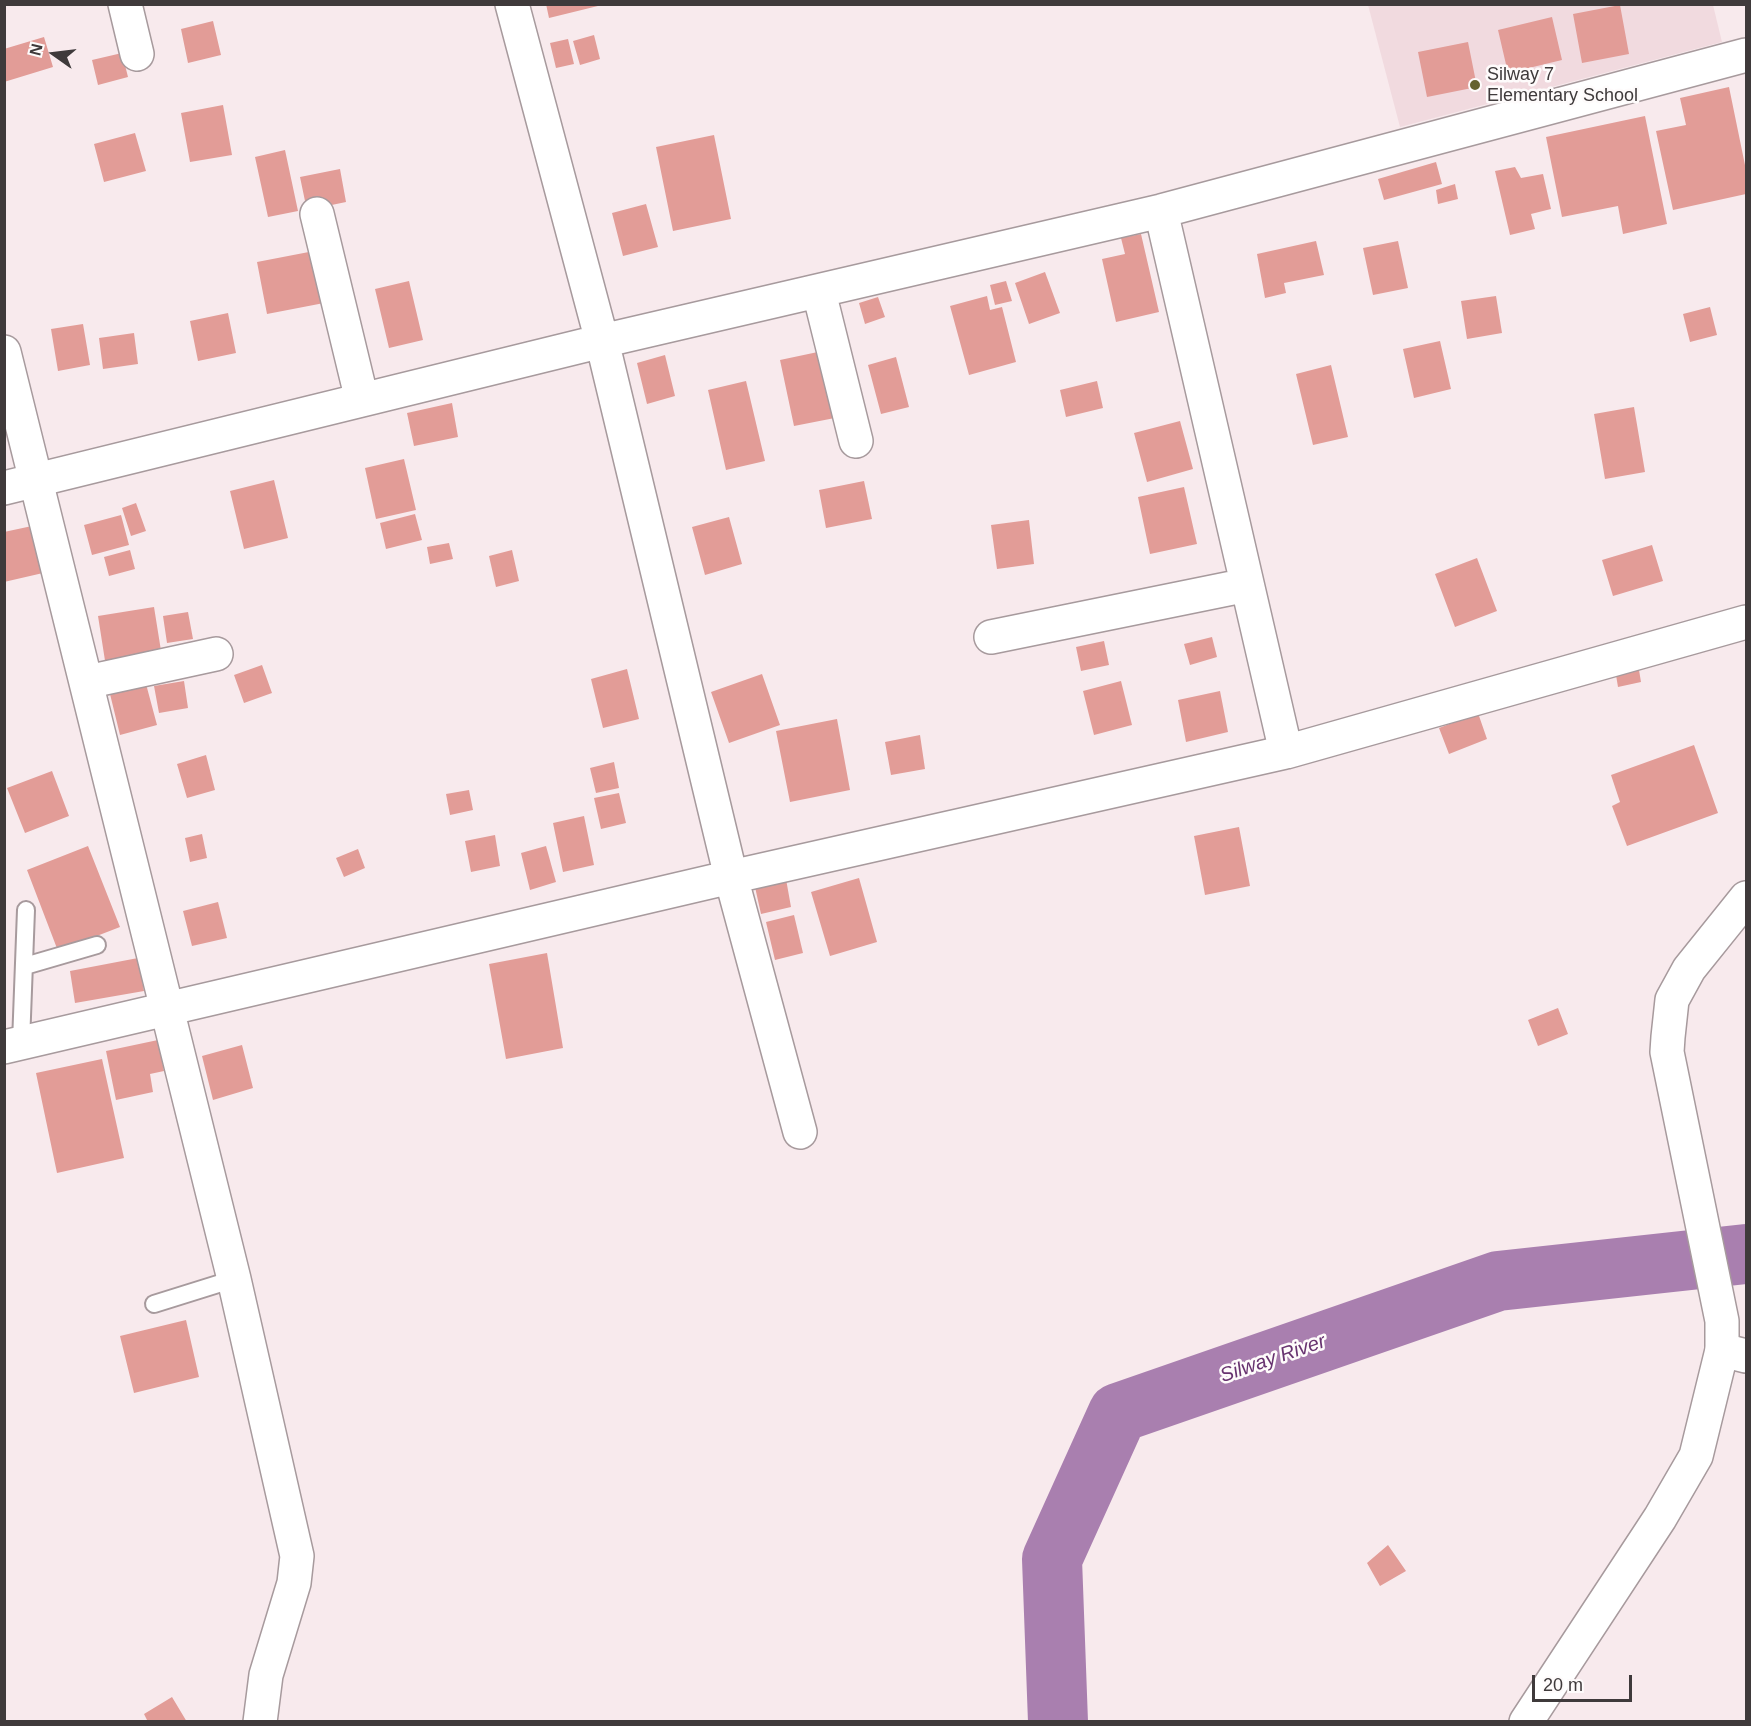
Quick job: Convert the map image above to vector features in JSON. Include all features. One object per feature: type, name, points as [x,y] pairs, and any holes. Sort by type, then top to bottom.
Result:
[{"type":"street","points":[[125,4],[137,54]]},
{"type":"street","points":[[512,4],[602,341],[731,877],[800,1132]]},
{"type":"street","points":[[4,488],[602,341],[1161,211],[1746,55]]},
{"type":"street","points":[[1161,211],[1286,752]]},
{"type":"street","points":[[317,214],[362,400]]},
{"type":"street","points":[[819,292],[856,441]]},
{"type":"street","points":[[4,352],[234,1279],[297,1556],[294,1583],[266,1675],[260,1722]]},
{"type":"street","points":[[991,637],[1247,585]]},
{"type":"street","points":[[13,1045],[731,877],[1286,752],[1746,622]]},
{"type":"street","points":[[87,682],[216,654]]},
{"type":"street","points":[[1526,1722],[1660,1518],[1696,1456],[1730,1342],[1667,1052],[1672,1000],[1689,969],[1746,898]]},
{"type":"lane","points":[[13,1045],[25,966],[26,910]]},
{"type":"lane","points":[[25,966],[98,945]]},
{"type":"lane","points":[[154,1304],[234,1279]]},
{"type":"shaded area","name":"Silway 7 Elementary School","points":[[1368,5],[1713,5],[1722,42],[1400,127]]},
{"type":"building","points":[[546,4],[602,4],[602,5],[549,18]]},
{"type":"building","points":[[1620,5],[1629,54],[1582,63],[1573,14]]},
{"type":"building","points":[[1552,17],[1562,60],[1508,73],[1498,30]]},
{"type":"building","points":[[213,21],[221,55],[188,63],[181,29]]},
{"type":"building","points":[[594,35],[600,59],[580,65],[573,41]]},
{"type":"building","points":[[44,37],[53,67],[4,82],[4,49]]},
{"type":"building","points":[[568,39],[574,64],[556,68],[550,43]]},
{"type":"building","points":[[1468,42],[1477,87],[1427,97],[1418,52]]},
{"type":"building","points":[[122,53],[128,77],[98,85],[92,60]]},
{"type":"building","points":[[1729,87],[1746,170],[1746,194],[1673,210],[1656,131],[1686,125],[1680,98]]},
{"type":"building","points":[[223,105],[232,155],[190,162],[181,113]]},
{"type":"building","points":[[1645,116],[1667,224],[1623,234],[1618,206],[1562,217],[1546,137]]},
{"type":"building","points":[[135,133],[146,171],[104,182],[94,144]]},
{"type":"building","points":[[714,135],[731,219],[673,231],[656,147]]},
{"type":"building","points":[[285,150],[298,211],[268,217],[255,157]]},
{"type":"building","points":[[1436,162],[1442,184],[1384,200],[1378,179]]},
{"type":"building","points":[[1515,167],[1521,178],[1543,174],[1551,209],[1531,214],[1535,229],[1510,235],[1495,171]]},
{"type":"building","points":[[340,169],[346,202],[322,207],[320,198],[305,201],[300,177]]},
{"type":"building","points":[[1455,184],[1458,199],[1438,204],[1436,190]]},
{"type":"building","points":[[646,204],[658,247],[623,256],[612,213]]},
{"type":"building","points":[[1141,234],[1159,312],[1116,322],[1102,259],[1125,254],[1121,238]]},
{"type":"building","points":[[1316,241],[1324,275],[1284,283],[1286,293],[1265,298],[1257,254]]},
{"type":"building","points":[[1398,241],[1408,288],[1373,295],[1363,248]]},
{"type":"building","points":[[314,251],[324,303],[267,314],[257,262]]},
{"type":"building","points":[[1045,272],[1060,313],[1029,324],[1015,283]]},
{"type":"building","points":[[409,281],[423,340],[389,348],[375,289]]},
{"type":"building","points":[[1006,281],[1012,301],[995,305],[990,285]]},
{"type":"building","points":[[987,296],[990,310],[1002,307],[1016,362],[969,375],[950,306]]},
{"type":"building","points":[[1496,296],[1502,333],[1467,339],[1461,301]]},
{"type":"building","points":[[878,297],[885,317],[865,324],[859,303]]},
{"type":"building","points":[[1710,307],[1717,335],[1690,342],[1683,314]]},
{"type":"building","points":[[228,313],[236,353],[198,361],[190,321]]},
{"type":"building","points":[[83,324],[90,365],[58,371],[51,329]]},
{"type":"building","points":[[134,333],[138,364],[103,369],[99,338]]},
{"type":"building","points":[[1440,341],[1451,389],[1414,398],[1403,349]]},
{"type":"building","points":[[832,349],[845,416],[794,426],[780,360]]},
{"type":"building","points":[[665,355],[675,396],[647,404],[637,363]]},
{"type":"building","points":[[896,357],[909,407],[881,414],[868,365]]},
{"type":"building","points":[[1331,365],[1348,437],[1313,445],[1296,374]]},
{"type":"building","points":[[746,381],[765,461],[726,470],[708,390]]},
{"type":"building","points":[[1097,381],[1103,408],[1066,417],[1060,390]]},
{"type":"building","points":[[452,403],[458,437],[414,446],[407,413]]},
{"type":"building","points":[[1634,407],[1645,472],[1605,479],[1594,414]]},
{"type":"building","points":[[1180,421],[1193,469],[1147,482],[1134,433]]},
{"type":"building","points":[[404,459],[416,510],[376,519],[365,468]]},
{"type":"building","points":[[274,480],[288,538],[244,549],[230,491]]},
{"type":"building","points":[[864,481],[872,519],[826,528],[819,490]]},
{"type":"building","points":[[1184,487],[1197,544],[1150,554],[1138,497]]},
{"type":"building","points":[[136,503],[146,531],[131,536],[122,508]]},
{"type":"building","points":[[415,514],[422,540],[386,549],[380,523]]},
{"type":"building","points":[[121,515],[129,545],[92,555],[84,525]]},
{"type":"building","points":[[729,517],[742,564],[705,575],[692,527]]},
{"type":"building","points":[[1029,520],[1034,564],[997,569],[991,525]]},
{"type":"building","points":[[32,526],[43,573],[4,582],[4,532]]},
{"type":"building","points":[[449,543],[453,559],[430,564],[427,547]]},
{"type":"building","points":[[1652,545],[1663,581],[1613,596],[1602,560]]},
{"type":"building","points":[[130,550],[135,569],[109,576],[104,557]]},
{"type":"building","points":[[512,550],[519,581],[496,587],[489,556]]},
{"type":"building","points":[[1477,558],[1497,611],[1455,627],[1435,574]]},
{"type":"building","points":[[154,607],[162,657],[106,667],[98,616]]},
{"type":"building","points":[[188,612],[193,639],[167,643],[163,616]]},
{"type":"building","points":[[1212,637],[1217,657],[1190,665],[1184,644]]},
{"type":"building","points":[[1104,641],[1109,665],[1081,671],[1076,647]]},
{"type":"building","points":[[1638,664],[1641,682],[1618,687],[1615,669]]},
{"type":"building","points":[[262,665],[272,693],[244,703],[234,675]]},
{"type":"building","points":[[627,669],[639,719],[603,728],[591,679]]},
{"type":"building","points":[[762,674],[780,725],[729,743],[711,692]]},
{"type":"building","points":[[184,681],[188,708],[159,713],[154,686]]},
{"type":"building","points":[[1121,681],[1132,725],[1094,735],[1083,691]]},
{"type":"building","points":[[146,684],[157,725],[120,735],[110,694]]},
{"type":"building","points":[[1220,691],[1228,732],[1186,742],[1178,700]]},
{"type":"building","points":[[1478,713],[1487,739],[1449,754],[1439,728]]},
{"type":"building","points":[[837,719],[850,790],[790,802],[776,731]]},
{"type":"building","points":[[920,735],[925,769],[891,775],[885,742]]},
{"type":"building","points":[[1694,745],[1718,813],[1627,846],[1612,806],[1620,802],[1611,775]]},
{"type":"building","points":[[206,755],[215,790],[187,798],[177,764]]},
{"type":"building","points":[[614,762],[619,788],[596,793],[590,768]]},
{"type":"building","points":[[52,771],[69,816],[25,833],[7,788]]},
{"type":"building","points":[[469,790],[473,810],[450,815],[446,794]]},
{"type":"building","points":[[619,793],[626,823],[601,829],[594,798]]},
{"type":"building","points":[[584,816],[594,865],[563,872],[553,823]]},
{"type":"building","points":[[1239,827],[1250,886],[1205,895],[1194,836]]},
{"type":"building","points":[[202,834],[207,858],[190,862],[185,838]]},
{"type":"building","points":[[495,835],[500,866],[471,872],[465,841]]},
{"type":"building","points":[[88,846],[120,927],[58,951],[27,870]]},
{"type":"building","points":[[546,846],[556,882],[530,890],[521,853]]},
{"type":"building","points":[[358,849],[365,868],[344,877],[336,858]]},
{"type":"building","points":[[859,878],[877,942],[830,956],[811,892]]},
{"type":"building","points":[[786,879],[791,907],[761,914],[755,887]]},
{"type":"building","points":[[218,902],[227,938],[192,946],[183,911]]},
{"type":"building","points":[[794,915],[803,953],[775,960],[766,922]]},
{"type":"building","points":[[547,953],[563,1048],[506,1059],[489,964]]},
{"type":"building","points":[[138,958],[144,991],[75,1003],[70,971]]},
{"type":"building","points":[[1558,1008],[1568,1034],[1538,1046],[1528,1020]]},
{"type":"building","points":[[158,1040],[164,1071],[150,1074],[153,1092],[116,1100],[106,1051]]},
{"type":"building","points":[[242,1045],[253,1088],[213,1100],[202,1056]]},
{"type":"building","points":[[102,1059],[124,1158],[57,1173],[36,1073]]},
{"type":"building","points":[[186,1320],[199,1377],[134,1393],[120,1336]]},
{"type":"building","points":[[1388,1545],[1406,1571],[1380,1586],[1367,1563]]},
{"type":"building","points":[[172,1697],[187,1722],[148,1722],[144,1714]]},
{"type":"waterway","name":"Silway River","points":[[1058,1722],[1052,1559],[1118,1413],[1498,1281],[1746,1254]]},
{"type":"place","name":"Silway 7 Elementary School","points":[[1475,85]]}]
